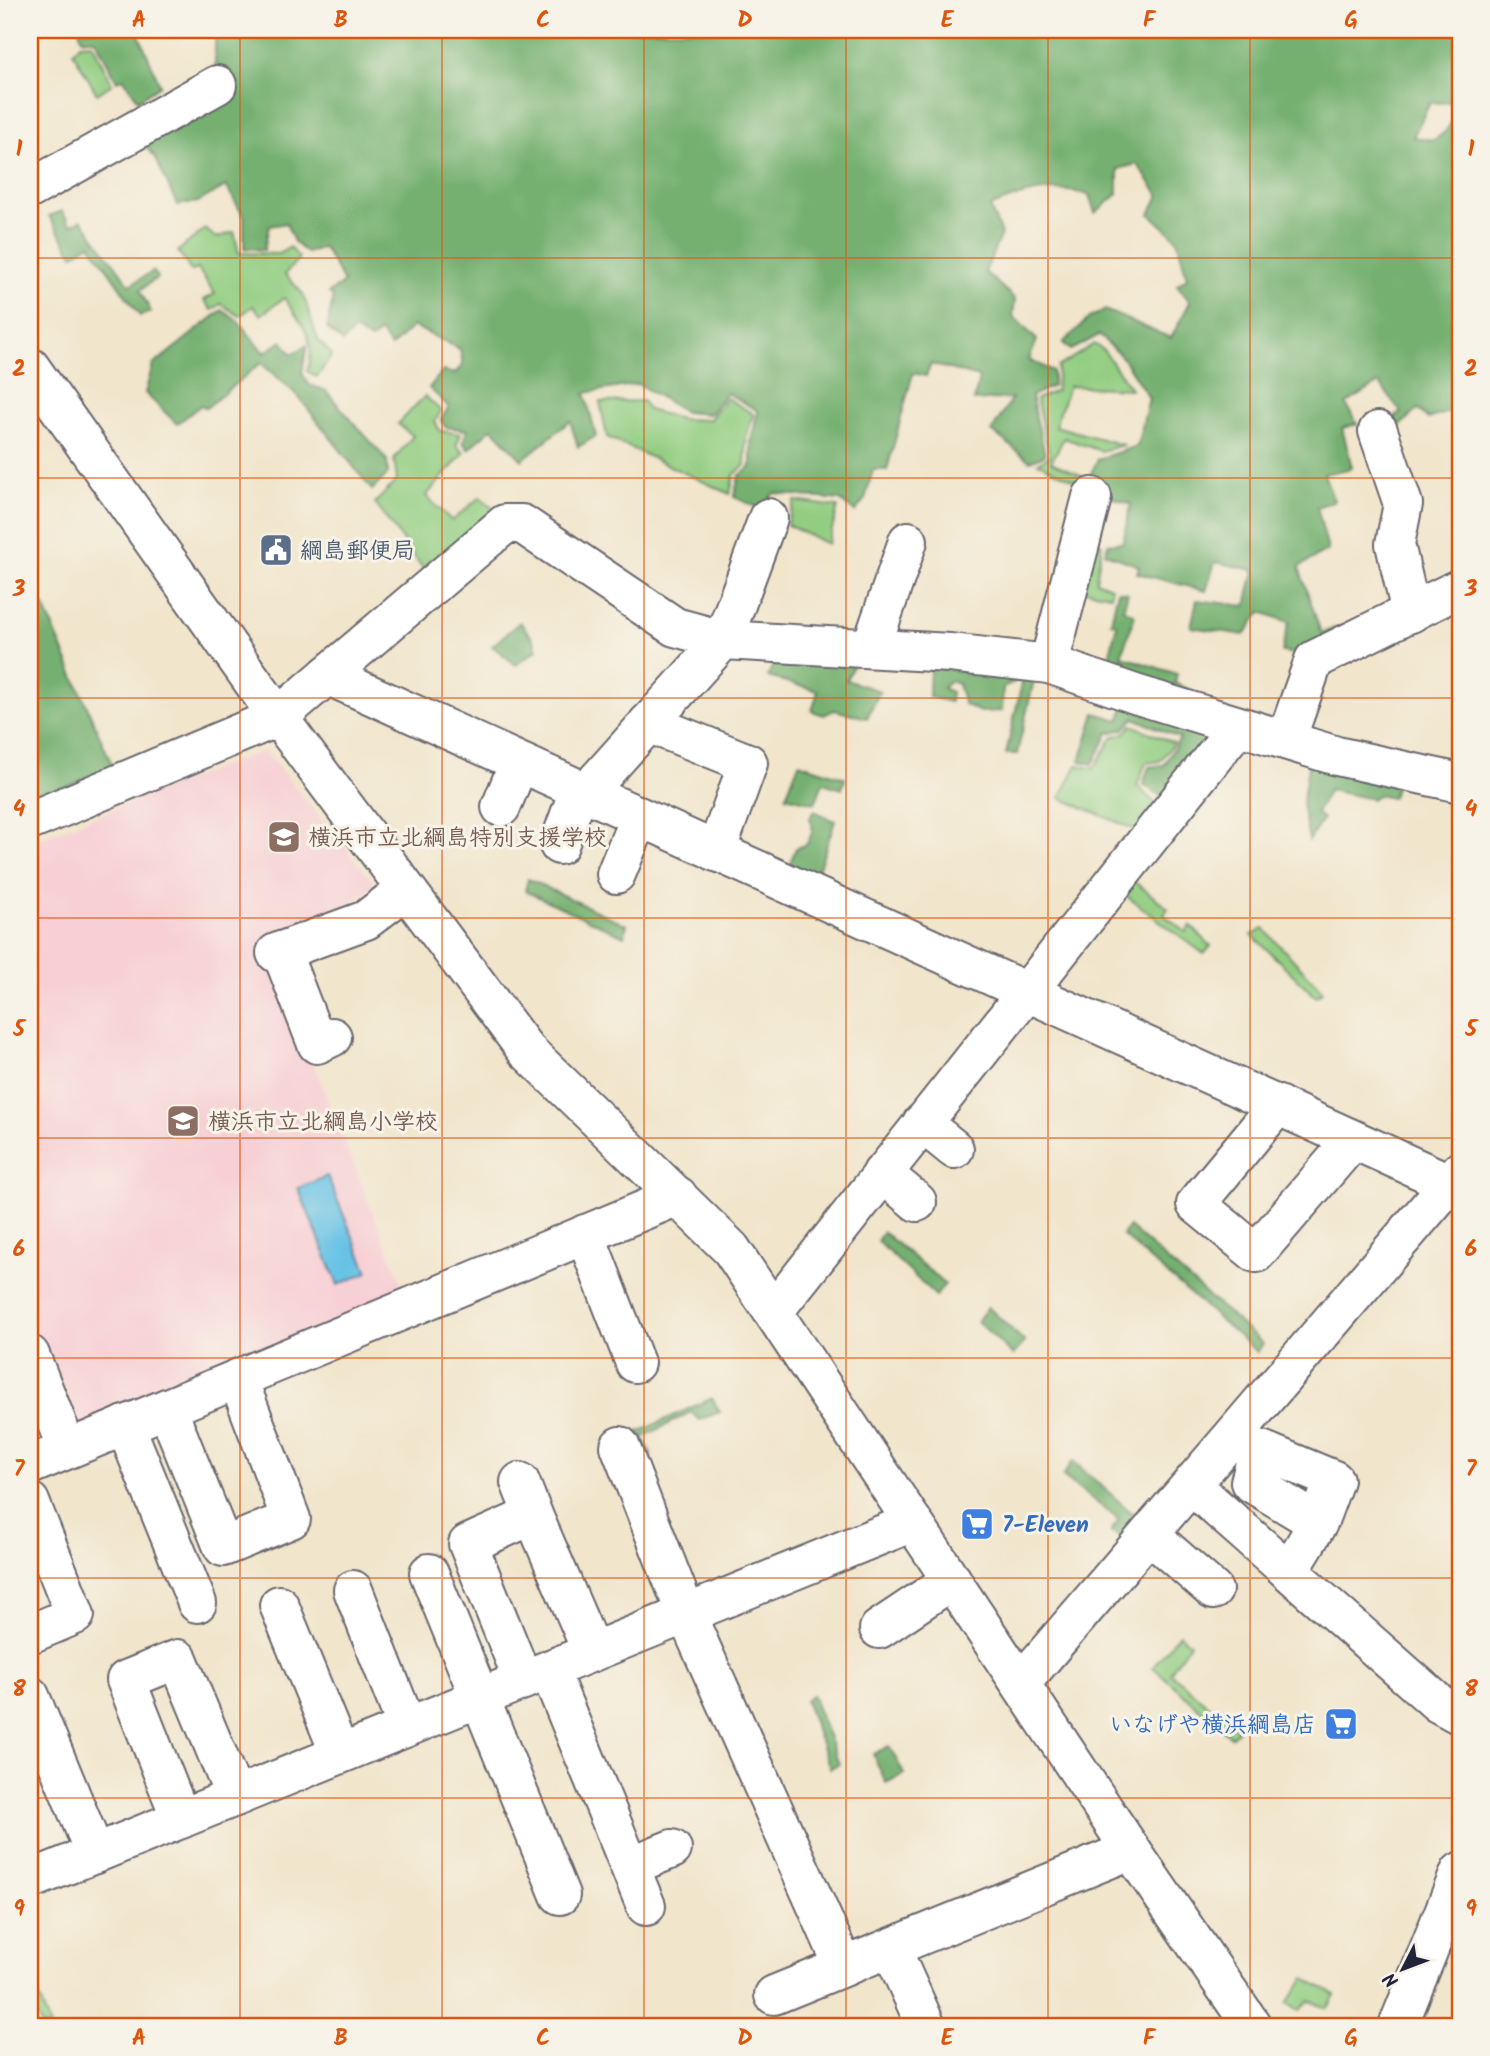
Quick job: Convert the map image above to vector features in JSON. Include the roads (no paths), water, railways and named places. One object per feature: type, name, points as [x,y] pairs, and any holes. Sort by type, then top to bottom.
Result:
[{"type":"street","points":[[30,189],[217,85]]},
{"type":"street","points":[[36,388],[526,1051],[731,1249],[1131,1850],[1236,2021]]},
{"type":"street","points":[[1378,431],[1402,504],[1395,544],[1410,613]]},
{"type":"street","points":[[1049,664],[1092,497]]},
{"type":"street","points":[[559,845],[582,792],[723,640],[768,518]]},
{"type":"street","points":[[30,821],[278,717],[505,524],[522,524],[675,627],[723,640],[872,648],[1049,664],[1238,726],[1337,755],[1460,783]]},
{"type":"street","points":[[872,648],[908,541]]},
{"type":"street","points":[[1286,740],[1314,660],[1460,588]]},
{"type":"street","points":[[327,675],[1353,1140],[1457,1180],[1239,1457]]},
{"type":"street","points":[[648,723],[748,763],[716,852]]},
{"type":"street","points":[[774,1311],[1238,726]]},
{"type":"street","points":[[501,807],[519,763]]},
{"type":"street","points":[[617,874],[639,818]]},
{"type":"street","points":[[332,1037],[317,1044],[278,952],[366,920],[405,890]]},
{"type":"street","points":[[1278,1105],[1196,1204],[1256,1253],[1353,1140]]},
{"type":"street","points":[[922,1123],[954,1149]]},
{"type":"street","points":[[883,1173],[917,1202]]},
{"type":"street","points":[[30,1465],[678,1196]]},
{"type":"street","points":[[585,1234],[635,1363]]},
{"type":"street","points":[[30,1355],[67,1449]]},
{"type":"street","points":[[167,1408],[223,1547],[290,1518],[238,1379]]},
{"type":"street","points":[[125,1425],[197,1603]]},
{"type":"street","points":[[620,1446],[686,1614],[844,1967]]},
{"type":"street","points":[[1021,1683],[1191,1485],[1239,1457],[1259,1450],[1334,1480],[1318,1523],[1289,1571]]},
{"type":"street","points":[[1191,1485],[1438,1703],[1460,1715]]},
{"type":"street","points":[[592,1652],[527,1498],[468,1544],[630,1866],[646,1906]]},
{"type":"street","points":[[30,1502],[75,1615],[30,1634]]},
{"type":"street","points":[[30,1880],[913,1522]]},
{"type":"street","points":[[1149,1534],[1213,1590]]},
{"type":"street","points":[[429,1573],[559,1895]]},
{"type":"street","points":[[879,1629],[952,1580]]},
{"type":"street","points":[[354,1590],[407,1727]]},
{"type":"street","points":[[279,1605],[340,1755]]},
{"type":"street","points":[[181,1819],[126,1680],[178,1658],[234,1797]]},
{"type":"street","points":[[32,1710],[95,1854]]},
{"type":"street","points":[[630,1866],[672,1849]]},
{"type":"street","points":[[774,1995],[1131,1850]]},
{"type":"street","points":[[1398,2026],[1460,1872]]},
{"type":"street","points":[[891,1948],[926,2026]]},
{"type":"water","points":[[327,1176],[368,1272],[338,1285],[298,1188]]},
{"type":"place","name":"綱島郵便局","points":[[276,550]]},
{"type":"place","name":"横浜市立北綱島特別支援学校","points":[[284,837]]},
{"type":"place","name":"横浜市立北綱島小学校","points":[[183,1121]]},
{"type":"place","name":"7-Eleven","points":[[977,1524]]},
{"type":"place","name":"いなげや横浜綱島店","points":[[1341,1724]]}]
